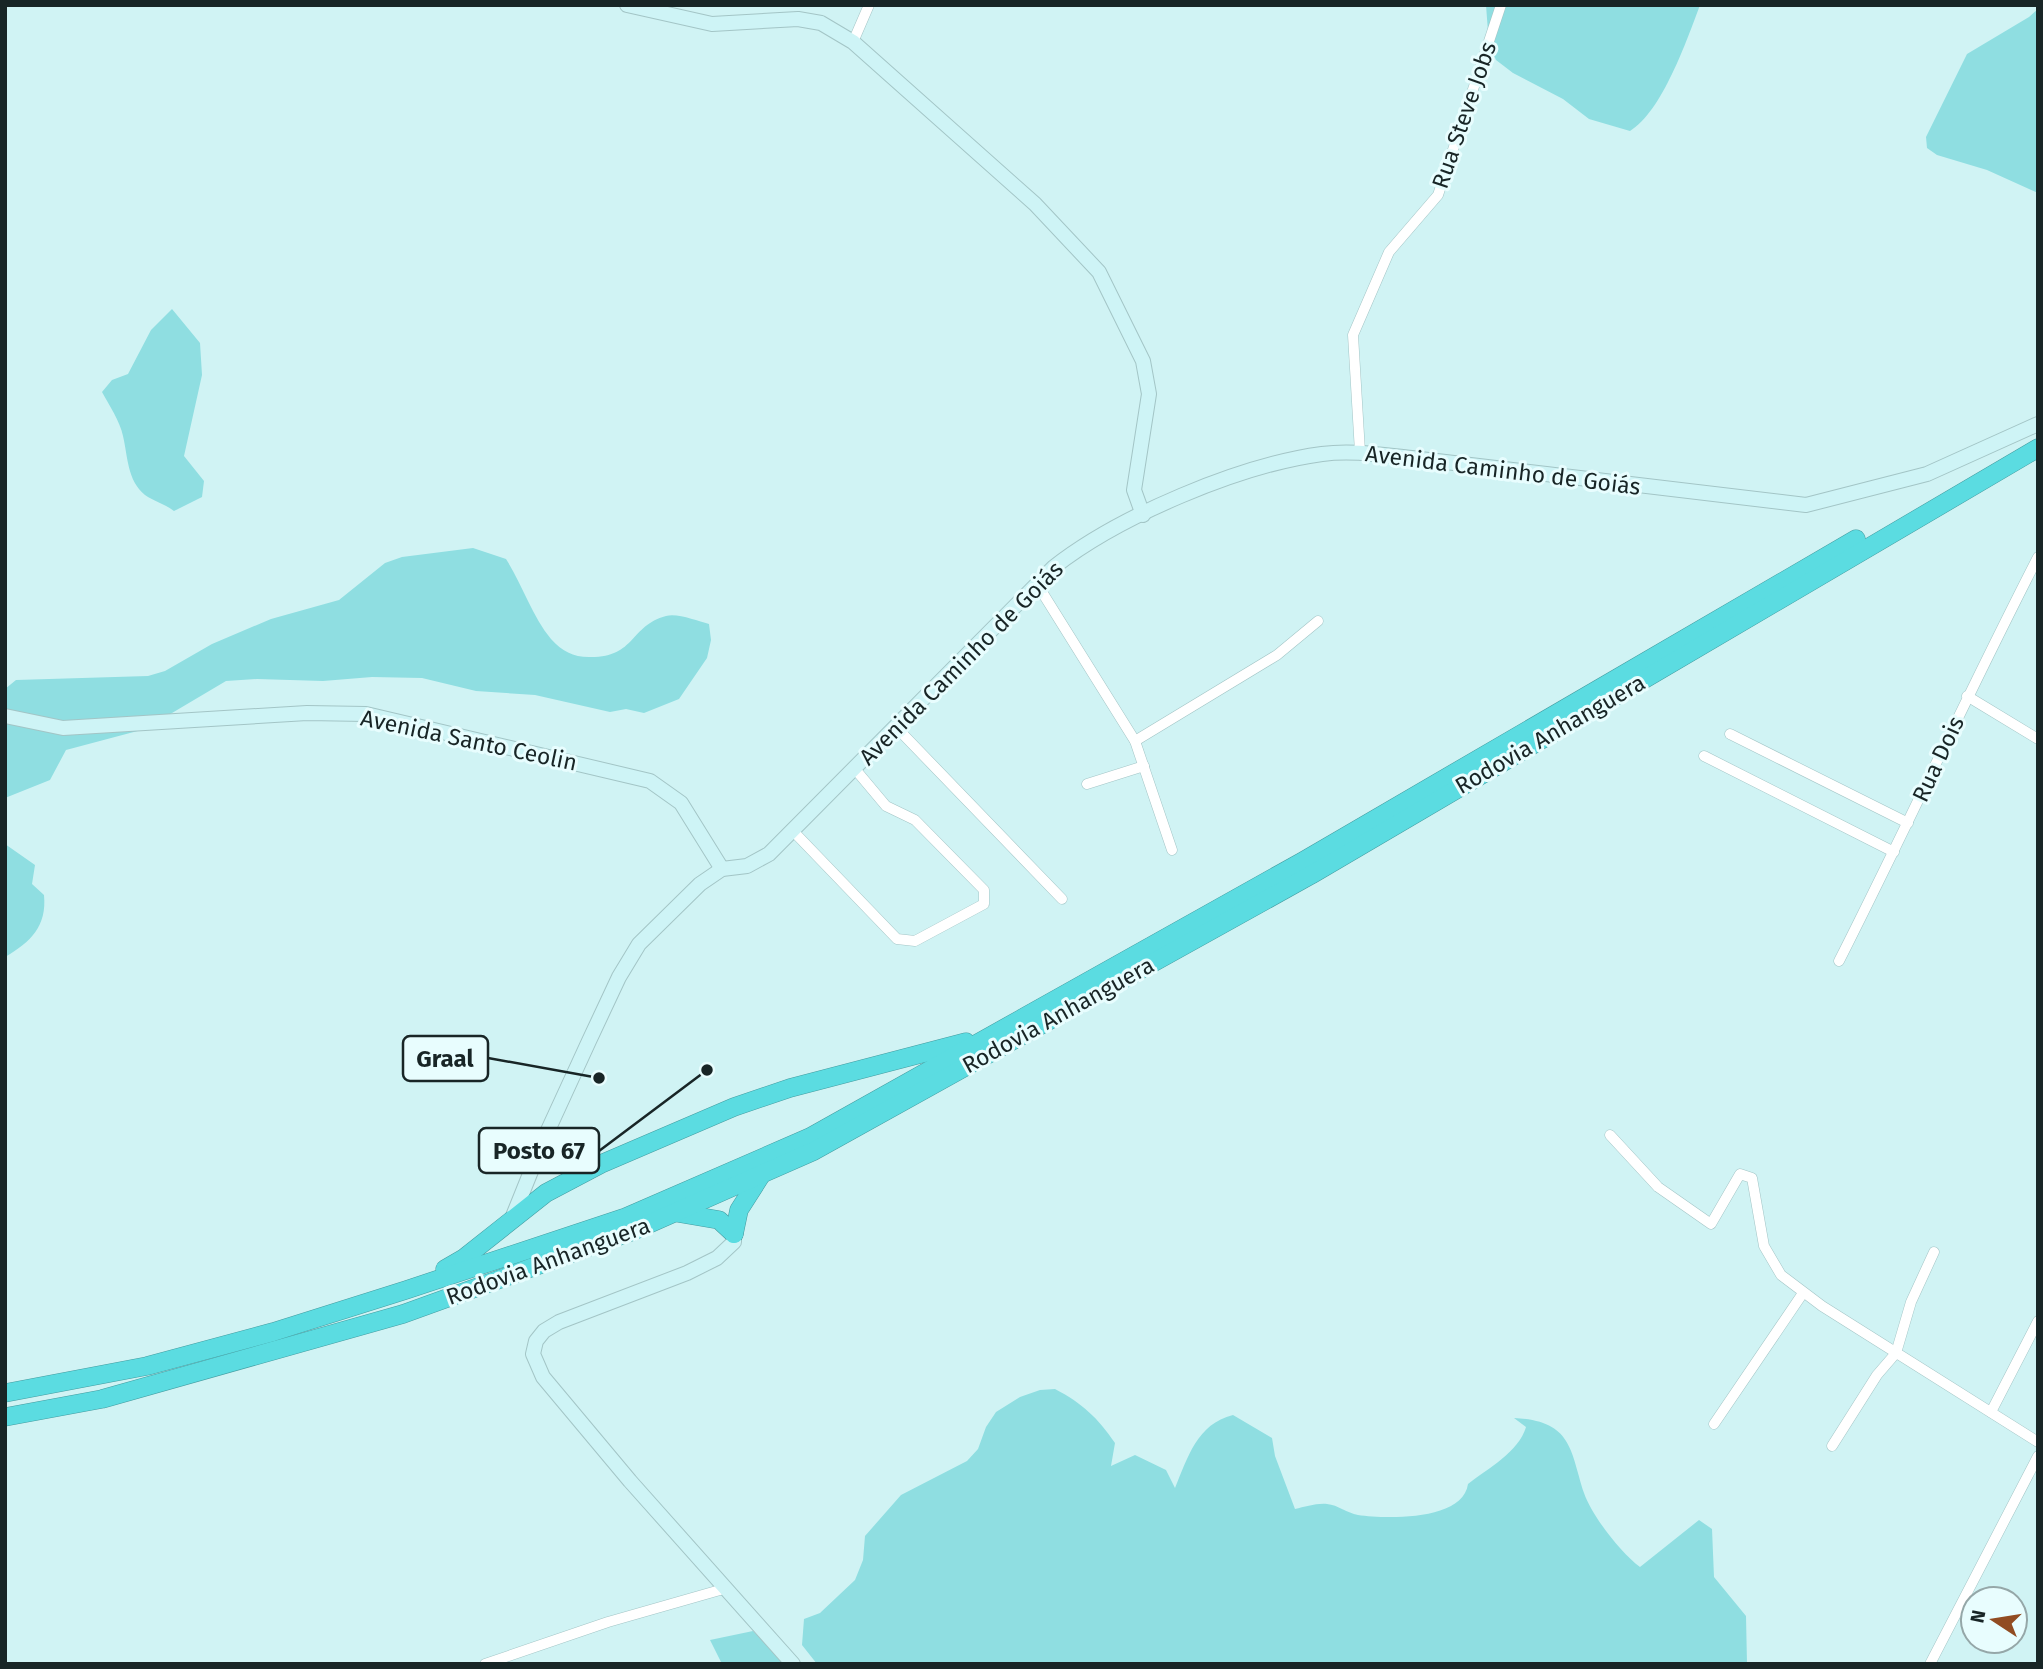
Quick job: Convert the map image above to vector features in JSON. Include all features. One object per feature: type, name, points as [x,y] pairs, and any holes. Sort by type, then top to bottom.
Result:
[{"type":"highway","name":"Rodovia Anhanguera","points":[[5,1393],[147,1366],[273,1332],[406,1290],[626,1217],[810,1137],[1303,862],[2038,434]]},
{"type":"highway","name":"Rodovia Anhanguera","points":[[5,1417],[102,1399],[403,1314],[677,1213],[760,1177],[814,1151],[1311,875],[2038,448]]},
{"type":"highway","points":[[406,1290],[464,1258],[546,1193],[568,1180],[734,1107],[790,1088],[993,1035]]},
{"type":"highway","points":[[734,1234],[739,1210],[760,1177]]},
{"type":"highway","points":[[677,1213],[719,1220],[734,1234]]},
{"type":"street","points":[[627,5],[712,24],[797,19],[821,23],[853,42],[1035,204],[1099,272],[1143,361],[1149,394],[1134,490],[1143,514]]},
{"type":"street","points":[[853,42],[869,5]]},
{"type":"street","name":"Rua Steve Jobs","points":[[1360,452],[1353,335],[1389,252],[1438,195],[1501,5]]},
{"type":"street","name":"Avenida Caminho de Goiás","points":[[511,1222],[544,1139],[603,1011],[639,944],[700,884],[722,869],[747,866],[769,854],[1070,554],[1143,514],[1265,465],[1323,454],[1360,452],[1806,505],[1927,474],[2038,424]]},
{"type":"street","name":"Rua Dois","points":[[1839,961],[1908,823],[1966,696],[2038,557]]},
{"type":"street","points":[[1037,584],[1135,741],[1172,850]]},
{"type":"street","points":[[1135,741],[1182,715],[1277,655],[1318,621]]},
{"type":"street","points":[[1966,696],[2038,739]]},
{"type":"street","name":"Avenida Santo Ceolin","points":[[5,716],[63,728],[307,713],[366,714],[424,726],[650,781],[681,803],[722,869]]},
{"type":"street","points":[[895,726],[1062,898]]},
{"type":"street","points":[[1730,734],[1908,823]]},
{"type":"street","points":[[1704,756],[1894,852]]},
{"type":"street","points":[[1087,784],[1144,766]]},
{"type":"street","points":[[793,831],[897,939],[915,941],[984,904],[984,890],[915,820],[886,806],[855,769]]},
{"type":"street","points":[[1610,1135],[1658,1187],[1711,1224],[1740,1174],[1752,1178],[1765,1246],[1781,1275],[1803,1293],[2038,1442]]},
{"type":"street","points":[[734,1234],[734,1242],[717,1258],[648,1289],[559,1322],[544,1331],[536,1341],[533,1354],[543,1377],[621,1471],[793,1664]]},
{"type":"street","points":[[1832,1446],[1877,1375],[1896,1353],[1911,1302],[1934,1252]]},
{"type":"street","points":[[1714,1424],[1803,1293]]},
{"type":"street","points":[[1991,1412],[2038,1321]]},
{"type":"street","points":[[1930,1664],[2038,1456]]},
{"type":"street","points":[[485,1664],[608,1622],[727,1588]]},
{"type":"shaded area","points":[[1486,5],[1700,5],[1663,92],[1642,122],[1630,131],[1589,119],[1563,99],[1513,73],[1496,60],[1489,45]]},
{"type":"shaded area","points":[[2038,9],[2038,193],[1987,170],[1937,155],[1927,148],[1926,137],[1967,54]]},
{"type":"shaded area","points":[[172,309],[200,343],[202,375],[184,456],[204,481],[202,497],[174,511],[139,489],[129,468],[122,430],[102,392],[112,380],[128,374],[151,330]]},
{"type":"shaded area","points":[[473,548],[506,559],[544,630],[555,643],[568,652],[589,657],[616,652],[654,621],[666,616],[676,616],[709,624],[711,640],[707,658],[679,699],[644,713],[626,709],[610,712],[535,695],[476,691],[422,678],[226,681],[145,729],[66,750],[50,780],[5,798],[5,689],[16,680],[148,676],[165,671],[212,644],[271,619],[339,600],[385,563],[402,557]]},
{"type":"shaded area","points":[[5,844],[35,865],[32,884],[44,895],[44,906],[40,924],[30,939],[5,957]]},
{"type":"shaded area","points":[[1055,1389],[1081,1406],[1109,1434],[1115,1443],[1111,1466],[1135,1455],[1166,1470],[1175,1488],[1195,1443],[1202,1434],[1221,1419],[1233,1415],[1272,1438],[1275,1456],[1295,1509],[1327,1504],[1354,1514],[1371,1516],[1422,1515],[1453,1505],[1463,1496],[1468,1484],[1502,1459],[1517,1444],[1526,1427],[1514,1418],[1547,1425],[1558,1431],[1566,1440],[1584,1493],[1600,1523],[1624,1553],[1640,1567],[1699,1520],[1712,1529],[1714,1577],[1746,1616],[1747,1664],[817,1664],[802,1645],[804,1619],[820,1613],[855,1580],[863,1560],[865,1536],[901,1495],[967,1461],[978,1449],[986,1427],[996,1412],[1020,1397],[1040,1390]]},
{"type":"shaded area","points":[[753,1631],[786,1664],[722,1664],[710,1640]]},
{"type":"place","name":"Posto 67","points":[[707,1070]]},
{"type":"place","name":"Graal","points":[[599,1078]]}]
